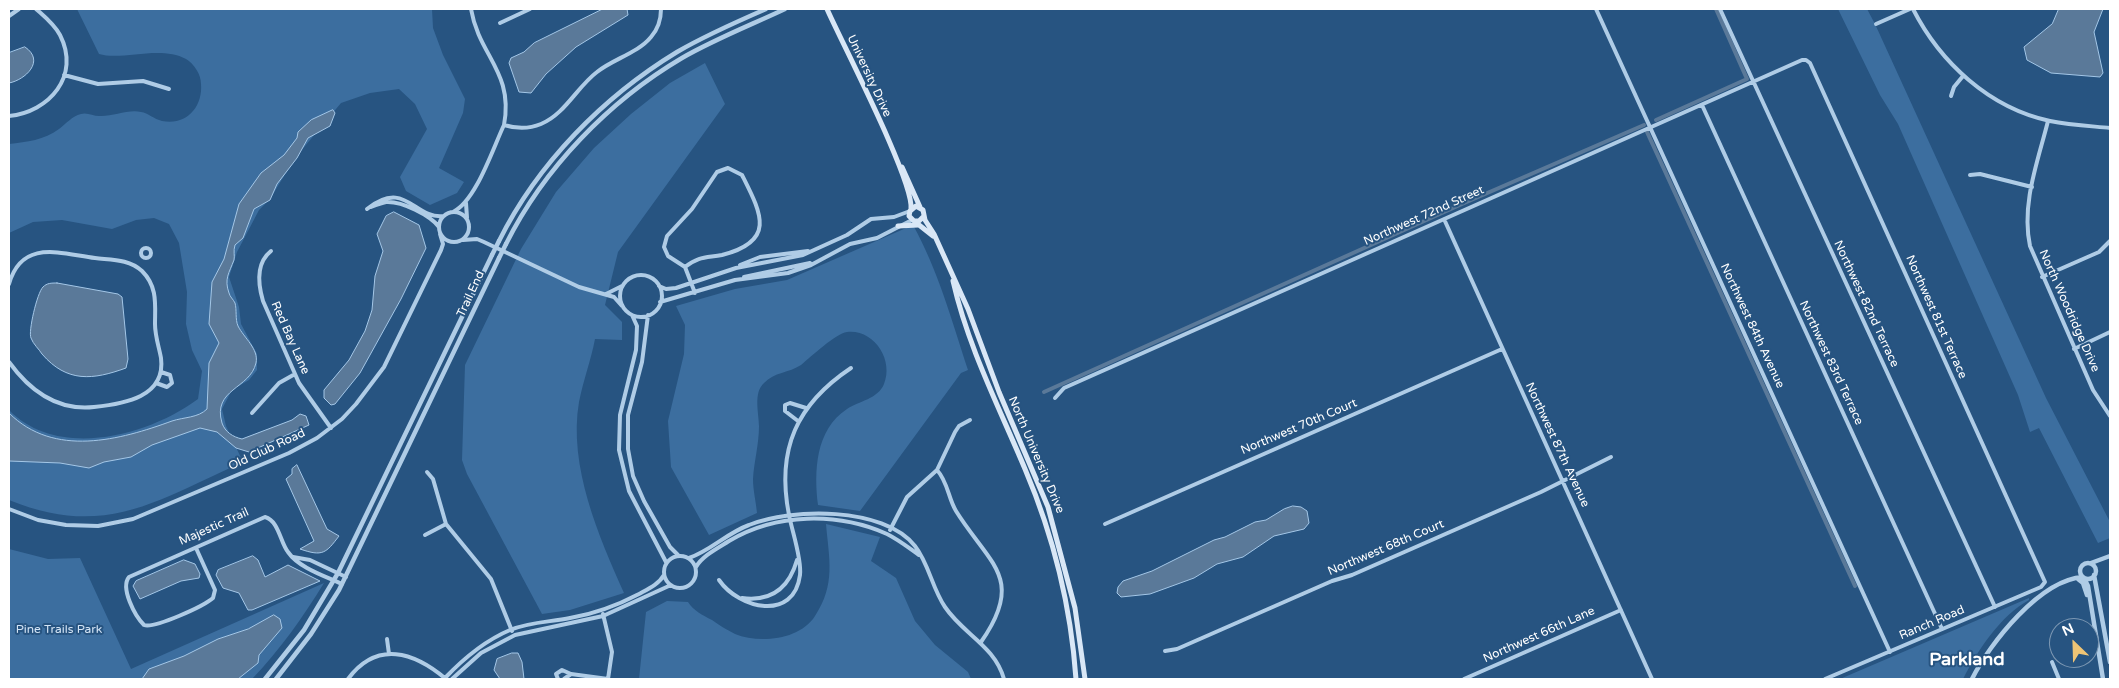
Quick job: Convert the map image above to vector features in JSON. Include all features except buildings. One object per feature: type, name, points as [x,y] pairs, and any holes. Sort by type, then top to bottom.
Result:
[{"type":"main road","name":"University Drive","points":[[827,9],[920,207]]},
{"type":"main road","name":"University Drive","points":[[893,152],[910,195],[910,210]]},
{"type":"main road","points":[[920,207],[936,240],[913,220],[910,210],[920,207]]},
{"type":"main road","points":[[913,220],[918,221],[924,217]]},
{"type":"main road","points":[[898,226],[921,226]]},
{"type":"main road","name":"North University Drive","points":[[936,240],[968,309],[999,392],[1043,492],[1055,529],[1075,608],[1085,679]]},
{"type":"main road","name":"North University Drive","points":[[952,275],[982,371],[1040,510],[1067,609],[1074,647],[1076,679]]},
{"type":"main road","points":[[1067,609],[1075,608]]},
{"type":"street","points":[[9,16],[20,9]]},
{"type":"street","points":[[9,116],[28,113],[42,105],[57,90],[64,75],[66,60],[62,41],[51,22],[36,9]]},
{"type":"street","points":[[471,9],[479,36],[504,84],[507,104],[504,125],[466,203],[465,211],[469,228],[476,240]]},
{"type":"street","points":[[500,23],[530,9]]},
{"type":"street","points":[[504,125],[523,128],[548,120],[596,72],[646,42],[659,24],[661,9]]},
{"type":"street","name":"Trail End","points":[[265,679],[304,630],[335,580],[499,241],[536,181],[576,133],[642,75],[678,51],[766,9]]},
{"type":"street","name":"Trail End","points":[[276,679],[311,634],[346,577],[506,244],[526,209],[561,162],[581,139],[627,97],[670,66],[698,50],[785,9]]},
{"type":"street","name":"Northwest 84th Avenue","points":[[1596,9],[1890,652]]},
{"type":"street","name":"Northwest 82nd Terrace","points":[[1720,9],[1995,607]]},
{"type":"street","points":[[1876,24],[1911,9],[1931,40],[1963,76],[1999,101],[2048,121],[2110,128]]},
{"type":"street","name":"Northwest 72nd Street","points":[[1055,398],[1064,388],[1806,60]]},
{"type":"street","name":"Northwest 81st Terrace","points":[[1806,60],[1841,132],[2045,584]]},
{"type":"street","points":[[64,75],[98,84],[143,81],[169,89]]},
{"type":"street","points":[[1951,96],[1954,87],[1963,76]]},
{"type":"street","name":"Northwest 83rd Terrace","points":[[1702,105],[1942,629]]},
{"type":"street","name":"North Woodridge Drive","points":[[2048,121],[2028,205],[2027,232],[2034,259],[2074,349],[2093,390],[2110,416]]},
{"type":"street","points":[[685,267],[698,258],[734,250],[757,235],[761,222],[760,214],[742,175],[738,171],[728,168],[717,172],[692,208],[667,236],[664,247],[668,256],[685,267],[695,293]]},
{"type":"street","points":[[1970,176],[1980,174],[2032,187]]},
{"type":"street","points":[[453,243],[447,241],[440,234],[430,218],[395,203],[383,203],[367,209],[376,201],[391,197],[401,199],[436,216],[444,216],[466,203]]},
{"type":"street","points":[[736,268],[785,260],[828,244],[852,232],[871,219],[894,217],[910,210]]},
{"type":"street","points":[[453,212],[463,215],[468,220]]},
{"type":"street","points":[[438,228],[444,216]]},
{"type":"street","name":"Northwest 87th Avenue","points":[[1444,219],[1652,679]]},
{"type":"street","points":[[660,302],[756,274],[794,268],[817,260],[850,244],[877,238],[913,220]]},
{"type":"street","points":[[463,240],[469,228]]},
{"type":"street","name":"Old Club Road","points":[[9,509],[38,520],[66,525],[98,526],[133,519],[289,453],[331,428],[356,404],[384,367],[441,250],[440,234]]},
{"type":"street","points":[[348,679],[354,671],[368,660],[389,654],[411,656],[446,679],[478,648],[512,629],[601,610],[641,593],[657,584],[664,575],[666,562],[629,491],[620,457],[620,415],[636,350],[637,326],[632,315],[614,297],[578,288],[476,240],[463,240],[441,250]]},
{"type":"street","points":[[2042,278],[2098,252],[2110,241]]},
{"type":"street","points":[[828,244],[832,253]]},
{"type":"street","points":[[659,286],[676,288],[736,268],[760,257],[812,250]]},
{"type":"street","points":[[9,284],[18,265],[25,259],[44,251],[118,260],[137,267],[147,277],[154,292],[156,334],[161,357],[161,372],[156,383],[141,397],[132,401],[78,408],[55,402],[34,391],[20,378],[9,362]]},
{"type":"street","name":"Red Bay Lane","points":[[272,251],[261,266],[260,290],[295,374],[331,428]]},
{"type":"street","points":[[137,267],[143,258]]},
{"type":"street","points":[[735,280],[788,273],[811,265],[817,260]]},
{"type":"street","points":[[755,264],[756,274]]},
{"type":"street","points":[[606,294],[622,286],[628,279],[641,275],[651,277],[659,286],[662,295],[660,302],[656,310],[648,315],[632,315]]},
{"type":"street","points":[[622,286],[620,298],[622,306]]},
{"type":"street","points":[[648,315],[644,351],[626,436],[630,461],[633,476],[644,501],[670,547],[678,555],[689,558],[696,567]]},
{"type":"street","points":[[2074,349],[2110,332]]},
{"type":"street","name":"Northwest 70th Court","points":[[1105,524],[1502,349]]},
{"type":"street","points":[[636,350],[644,351]]},
{"type":"street","points":[[719,580],[727,590],[748,603],[764,607],[784,602],[797,587],[800,574],[785,492],[785,466],[798,421],[806,408],[823,389],[852,368]]},
{"type":"street","points":[[156,383],[167,387],[172,383],[170,376],[161,372]]},
{"type":"street","points":[[252,413],[279,383],[295,374]]},
{"type":"street","points":[[798,421],[785,410],[785,405],[790,403],[806,408]]},
{"type":"street","points":[[888,535],[907,496],[937,470],[955,432],[959,426],[970,420]]},
{"type":"street","name":"Northwest 68th Court","points":[[1165,651],[1177,649],[1332,581],[1352,575],[1563,481],[1611,457]]},
{"type":"street","points":[[937,470],[945,481],[957,512],[992,559],[999,572],[1001,605],[998,616],[981,642]]},
{"type":"street","points":[[427,472],[433,479],[446,524],[492,579],[515,635]]},
{"type":"street","points":[[689,558],[748,525],[789,514],[818,513],[850,516],[891,529],[907,539],[927,565],[936,592],[952,617],[962,629],[981,642],[994,656],[1004,679]]},
{"type":"street","name":"Majestic Trail","points":[[196,548],[215,594],[211,600],[194,610],[151,627],[144,626],[132,604],[125,584],[129,577],[174,555],[196,548],[265,517],[273,521],[289,554],[307,568],[342,584]]},
{"type":"street","points":[[452,679],[481,653],[515,635],[603,616],[671,586],[678,588],[689,585],[695,578],[696,567],[702,559],[734,538],[764,526],[790,520],[809,519],[848,522],[888,535],[920,556]]},
{"type":"street","points":[[425,535],[446,524]]},
{"type":"street","points":[[666,562],[678,555]]},
{"type":"street","points":[[293,557],[310,560],[346,577]]},
{"type":"street","points":[[740,597],[761,599],[778,592],[791,578],[798,558]]},
{"type":"street","points":[[1972,679],[1987,654],[2010,624],[2040,597],[2071,579],[2084,565],[2108,558]]},
{"type":"street","points":[[2071,579],[2088,579],[2108,558]]},
{"type":"street","points":[[2089,564],[2095,573],[2110,662]]},
{"type":"street","points":[[2080,569],[2088,586],[2103,679]]},
{"type":"street","points":[[664,575],[671,586]]},
{"type":"street","points":[[2071,579],[2080,580],[2084,583],[2090,605]]},
{"type":"street","name":"Ranch Road","points":[[1825,679],[2045,584]]},
{"type":"street","points":[[558,679],[556,674],[559,671],[565,670],[571,674],[608,679],[612,652],[601,610]]},
{"type":"street","name":"Northwest 66th Lane","points":[[1464,679],[1621,610]]},
{"type":"street","points":[[387,638],[389,654]]},
{"type":"street","points":[[564,679],[571,674]]},
{"type":"green space","points":[[77,9],[432,9],[433,28],[443,55],[465,99],[463,113],[439,168],[464,182],[457,193],[430,205],[406,191],[400,177],[427,129],[415,104],[399,89],[370,93],[341,103],[295,158],[270,199],[259,210],[237,252],[229,277],[239,307],[241,324],[257,354],[257,370],[249,380],[232,390],[222,409],[226,426],[243,462],[183,490],[129,510],[102,515],[74,516],[43,511],[9,500],[9,410],[29,425],[52,435],[77,438],[103,437],[129,432],[178,412],[198,399],[202,371],[192,350],[186,324],[187,292],[179,243],[169,224],[154,218],[136,220],[112,229],[62,220],[33,222],[9,233],[9,144],[47,136],[75,116],[83,114],[104,116],[136,111],[162,121],[178,121],[191,113],[199,100],[201,92],[200,77],[194,66],[186,59],[165,53],[119,56],[99,54]]},
{"type":"green space","points":[[1838,9],[1867,9],[1875,24],[2046,398],[2110,522],[2110,538],[2098,543],[2039,428],[2030,432],[2018,395],[1898,124],[1880,95]]},
{"type":"green space","points":[[705,63],[725,104],[618,252],[605,305],[622,322],[622,340],[595,339],[579,402],[577,426],[578,451],[582,476],[596,525],[624,593],[570,610],[542,614],[467,474],[462,460],[465,365],[521,249],[556,192],[594,148],[631,114],[670,83]]},
{"type":"green space","points":[[913,225],[937,278],[968,370],[961,373],[860,511],[818,505],[817,466],[823,440],[828,428],[836,418],[852,406],[873,396],[884,384],[886,365],[884,356],[879,348],[866,335],[857,332],[847,332],[830,341],[801,365],[768,379],[761,387],[757,403],[759,433],[753,487],[757,513],[709,535],[671,467],[668,421],[684,354],[685,325],[676,306],[735,289],[787,280]]},
{"type":"green space","points":[[826,524],[880,537],[871,561],[896,578],[915,621],[935,645],[968,672],[971,679],[639,679],[646,612],[667,601],[688,602],[693,608],[735,634],[756,639],[778,638],[789,635],[808,624],[822,604],[830,571]]},
{"type":"green space","name":"Pine Trails Park","points":[[9,549],[48,559],[80,558],[131,669],[324,583],[291,633],[252,679],[9,679]]},
{"type":"green space","points":[[2029,598],[2029,600],[1999,624],[1963,679],[1840,679]]},
{"type":"shaded area","points":[[603,9],[627,9],[628,15],[576,47],[546,74],[531,93],[519,92],[509,63],[511,58],[524,52],[534,43]]},
{"type":"shaded area","points":[[2059,9],[2103,9],[2094,32],[2103,73],[2100,77],[2051,73],[2027,60],[2024,47],[2052,24]]},
{"type":"shaded area","points":[[25,47],[34,58],[31,69],[21,78],[9,83],[9,53]]},
{"type":"shaded area","points":[[333,110],[335,113],[330,126],[308,138],[297,158],[277,184],[270,200],[254,209],[243,238],[235,245],[234,260],[227,280],[229,294],[235,303],[238,326],[253,348],[256,363],[247,379],[233,390],[222,403],[220,412],[223,426],[230,434],[242,439],[292,420],[300,414],[306,416],[309,425],[249,452],[236,448],[217,432],[200,428],[152,445],[131,457],[104,462],[89,468],[60,463],[9,461],[9,413],[27,427],[46,436],[88,441],[131,434],[195,416],[207,409],[209,363],[219,343],[209,324],[212,282],[224,259],[239,204],[261,173],[284,155],[297,138],[298,132],[311,120]]},
{"type":"shaded area","points":[[394,212],[419,225],[426,248],[401,299],[360,373],[335,404],[331,405],[324,398],[324,390],[349,360],[365,331],[372,310],[375,276],[383,251],[377,234],[386,216]]},
{"type":"shaded area","points":[[57,283],[118,294],[122,297],[128,359],[126,368],[102,375],[81,376],[61,370],[42,354],[33,342],[30,334],[34,312],[43,287]]},
{"type":"shaded area","points":[[297,465],[327,529],[339,536],[323,552],[314,553],[300,549],[314,541],[286,479],[292,474],[292,469]]},
{"type":"shaded area","points":[[1293,506],[1301,507],[1307,511],[1309,523],[1304,529],[1274,536],[1243,557],[1217,564],[1194,578],[1150,594],[1121,597],[1117,593],[1118,587],[1123,581],[1152,571],[1214,540],[1225,537],[1255,522],[1266,520]]},
{"type":"shaded area","points":[[253,556],[258,560],[265,577],[288,565],[320,581],[248,610],[239,593],[223,588],[216,575],[218,570]]},
{"type":"shaded area","points":[[184,560],[195,564],[200,574],[199,578],[181,581],[140,599],[133,586],[136,581]]},
{"type":"shaded area","points":[[274,615],[280,619],[282,628],[259,655],[258,663],[238,679],[142,679],[149,669],[184,656],[218,639],[248,629]]},
{"type":"shaded area","points":[[512,653],[518,653],[522,662],[524,679],[500,679],[494,670],[497,659]]},
{"type":"waterway","points":[[1656,120],[1747,79],[1716,9]]},
{"type":"waterway","points":[[1044,392],[1462,204],[1644,125]]},
{"type":"waterway","points":[[1647,132],[1855,586]]},
{"type":"district","name":"Parkland","points":[[1967,660]]}]
